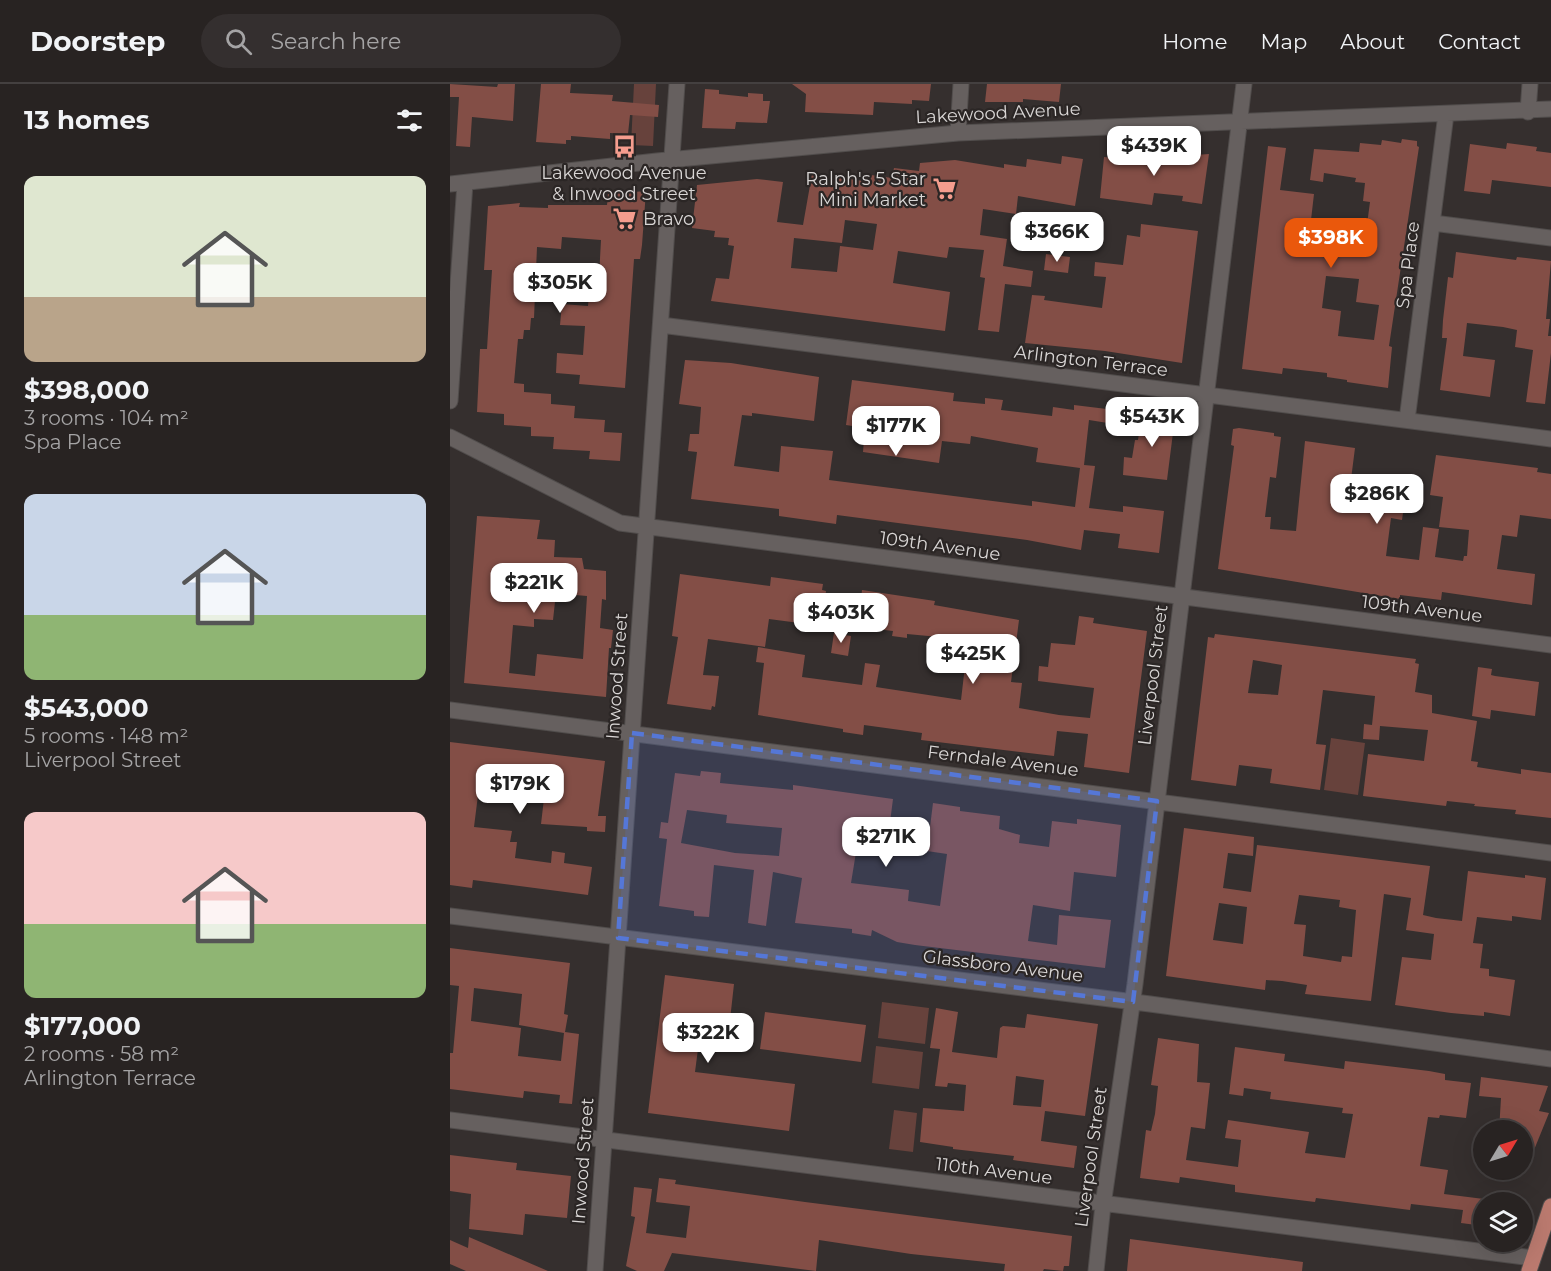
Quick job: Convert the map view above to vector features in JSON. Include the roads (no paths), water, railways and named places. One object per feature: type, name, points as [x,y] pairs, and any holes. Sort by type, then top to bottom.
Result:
[{"type":"main road","points":[[1531,1265],[1551,1206]]},
{"type":"street","name":"Inwood Street","points":[[595,1271],[677,84]]},
{"type":"street","points":[[958,133],[961,84]]},
{"type":"street","name":"Liverpool Street","points":[[1096,1271],[1103,1205],[1133,1002],[1242,120],[1244,84]]},
{"type":"street","points":[[1528,112],[1530,84]]},
{"type":"street","name":"Lakewood Avenue","points":[[458,184],[672,160],[958,133],[1242,120],[1528,112],[1551,109]]},
{"type":"street","name":"Spa Place","points":[[1407,420],[1446,114]]},
{"type":"street","points":[[450,401],[458,184]]},
{"type":"street","points":[[1433,223],[1551,238]]},
{"type":"street","name":"Arlington Terrace","points":[[661,325],[1551,439]]},
{"type":"street","name":"109th Avenue","points":[[450,437],[620,523],[1551,645]]},
{"type":"street","name":"Ferndale Avenue","points":[[450,710],[1551,853]]},
{"type":"street","name":"Glassboro Avenue","points":[[450,916],[1133,1002],[1551,1059]]},
{"type":"street","name":"110th Avenue","points":[[450,1120],[1103,1205],[1531,1265]]},
{"type":"place","name":"Lakewood Avenue & Inwood Street","points":[[624,147]]},
{"type":"place","name":"Ralph's 5 Star Mini Market","points":[[944,189]]},
{"type":"place","name":"Bravo","points":[[625,219]]}]
